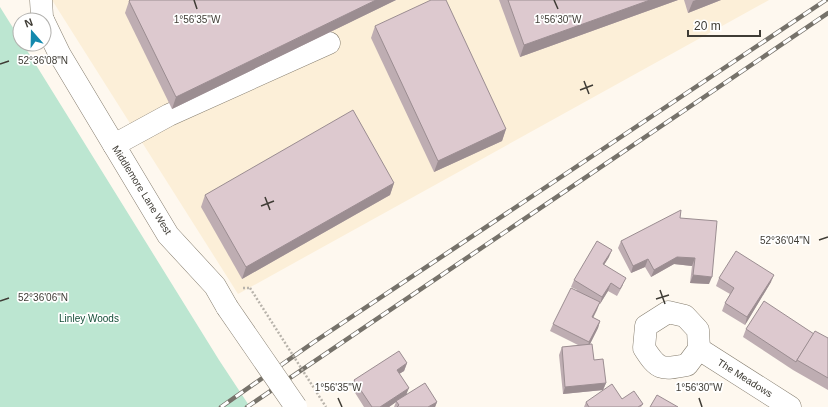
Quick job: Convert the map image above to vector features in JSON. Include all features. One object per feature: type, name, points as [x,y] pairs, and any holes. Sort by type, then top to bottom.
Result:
[{"type":"street","name":"Middlemore Lane West","points":[[41,0],[42,12]]},
{"type":"street","name":"Middlemore Lane West","points":[[52,38],[60,55],[168,235],[215,286],[227,307],[296,407]]},
{"type":"street","points":[[114,145],[169,115],[328,43]]},
{"type":"street","name":"The Meadows","points":[[699,349],[790,407]]},
{"type":"path","points":[[250,288],[326,407]]},
{"type":"shaded area","points":[[52,0],[769,0],[238,294]]},
{"type":"green space","name":"Linley Woods","points":[[0,7],[12,26],[12,52],[28,52],[219,360],[250,407],[0,407]]},
{"type":"building","points":[[376,0],[176,97],[129,1]]},
{"type":"building","points":[[431,0],[446,0],[506,129],[438,161],[375,26]]},
{"type":"building","points":[[508,0],[650,0],[524,45]]},
{"type":"building","points":[[353,110],[394,183],[246,267],[205,195]]},
{"type":"building","points":[[681,210],[680,218],[717,221],[712,277],[693,275],[695,258],[677,257],[654,270],[648,259],[633,266],[621,241]]},
{"type":"building","points":[[597,241],[612,250],[603,264],[626,278],[620,289],[611,283],[602,297],[574,280]]},
{"type":"building","points":[[736,251],[774,275],[747,317],[725,303],[734,288],[719,278]]},
{"type":"building","points":[[571,288],[600,302],[592,317],[600,321],[589,342],[553,324]]},
{"type":"building","points":[[764,301],[814,334],[796,362],[746,329]]},
{"type":"building","points":[[815,331],[828,338],[828,378],[797,360]]},
{"type":"building","points":[[592,344],[594,360],[603,359],[606,383],[565,387],[562,347]]},
{"type":"building","points":[[399,351],[407,363],[397,370],[409,388],[380,407],[372,407],[354,380]]},
{"type":"building","points":[[425,383],[437,402],[428,407],[397,407],[399,405],[396,401]]},
{"type":"building","points":[[612,384],[622,399],[634,391],[643,404],[638,407],[589,407],[586,402]]},
{"type":"building","points":[[657,395],[678,407],[650,407]]},
{"type":"railway","points":[[221,407],[314,342],[826,0]]},
{"type":"railway","points":[[247,407],[828,13]]}]
